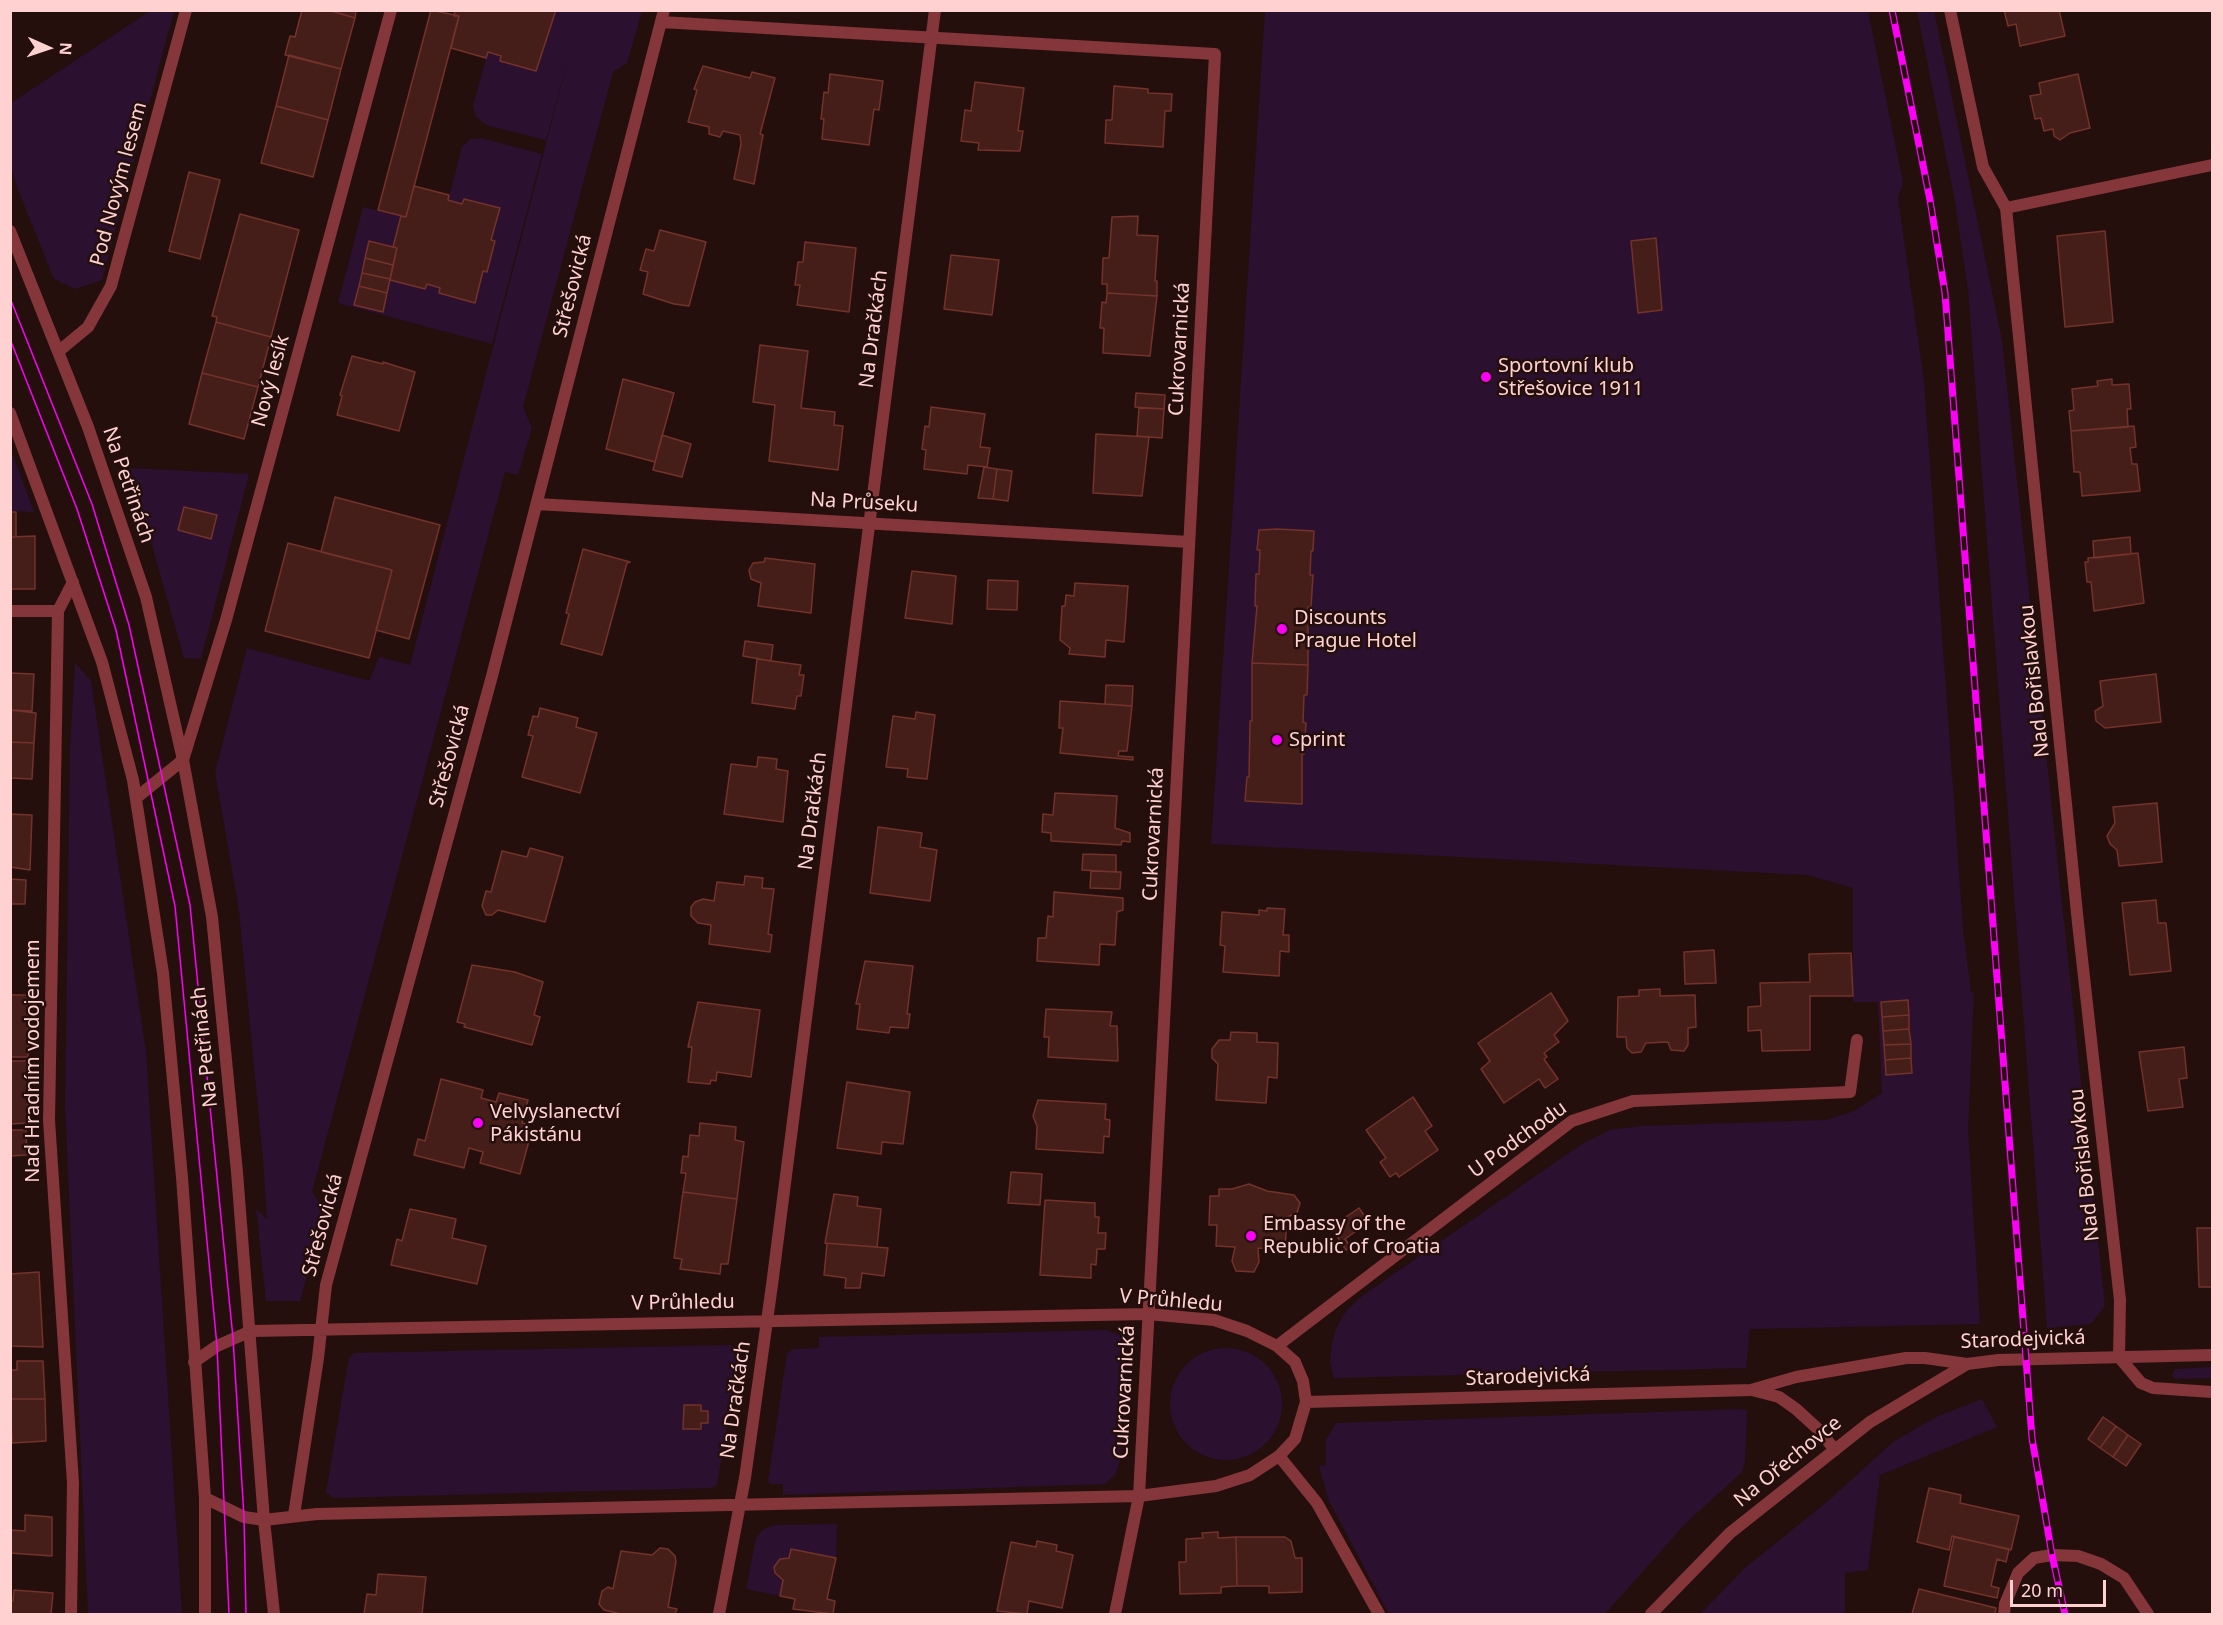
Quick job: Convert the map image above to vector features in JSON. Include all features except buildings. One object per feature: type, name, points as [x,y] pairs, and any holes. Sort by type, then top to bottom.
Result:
[{"type":"street","name":"Pod Novým lesem","points":[[59,351],[88,327],[111,286],[186,10]]},
{"type":"street","name":"Nový lesík","points":[[183,760],[226,620],[392,10]]},
{"type":"street","name":"Na Dračkách","points":[[719,1614],[740,1503],[766,1321],[935,10]]},
{"type":"street","name":"Nad Bořislavkou","points":[[1950,10],[1983,167],[2007,208],[2078,923],[2120,1300],[2120,1357]]},
{"type":"street","points":[[663,16],[931,39]]},
{"type":"street","name":"Střešovická","points":[[294,1515],[318,1358],[326,1285],[537,504],[663,16]]},
{"type":"street","name":"Cukrovarnická","points":[[931,39],[1215,54],[1139,1496],[1115,1614]]},
{"type":"street","points":[[2007,208],[2212,165]]},
{"type":"street","name":"Na Petřinách","points":[[10,231],[59,351],[146,597],[183,760],[212,917],[251,1331]]},
{"type":"street","name":"Na Petřinách","points":[[10,413],[102,662],[136,798],[164,984],[182,1177],[194,1362]]},
{"type":"street","name":"Na Průseku","points":[[537,504],[1189,542]]},
{"type":"street","name":"Nad Hradním vodojemem","points":[[71,1614],[73,1483],[49,1120],[58,611],[73,582]]},
{"type":"street","points":[[10,611],[58,611]]},
{"type":"street","points":[[136,798],[183,760]]},
{"type":"street","name":"U Podchodu","points":[[1277,1346],[1572,1121],[1633,1101],[1850,1092],[1857,1040]]},
{"type":"street","name":"V Průhledu","points":[[194,1362],[218,1346],[251,1331],[1148,1314],[1214,1320],[1247,1331],[1277,1346],[1295,1362],[1303,1381],[1306,1402],[1295,1439],[1279,1456],[1250,1475],[1216,1486],[1139,1496],[740,1503],[294,1515],[264,1520]]},
{"type":"street","points":[[251,1331],[264,1520],[274,1614]]},
{"type":"street","name":"Starodejvická","points":[[1306,1402],[1751,1390],[1796,1377],[1906,1358],[1925,1358],[1967,1364],[1998,1360],[2212,1355]]},
{"type":"street","points":[[2120,1357],[2147,1386],[2167,1390],[2212,1392]]},
{"type":"street","points":[[194,1362],[205,1498],[205,1614]]},
{"type":"street","name":"Na Ořechovce","points":[[1651,1614],[1730,1533],[1870,1422],[1967,1364]]},
{"type":"street","name":"Starodejvická","points":[[1751,1390],[1779,1397],[1796,1409],[1819,1430],[1835,1450]]},
{"type":"street","points":[[1279,1456],[1317,1503],[1379,1614]]},
{"type":"street","points":[[205,1498],[244,1517],[264,1520]]},
{"type":"street","points":[[2004,1614],[2005,1604],[2018,1573],[2034,1558],[2052,1555],[2078,1556],[2101,1564],[2124,1578],[2148,1614]]},
{"type":"shaded area","points":[[150,11],[174,11],[102,280],[75,289],[54,279],[18,190],[11,167],[11,103]]},
{"type":"shaded area","points":[[556,11],[642,11],[627,63],[613,72],[523,407],[532,428],[518,475],[505,472],[312,1192],[325,1210],[300,1301],[266,1301],[256,1208],[267,1220],[263,1159],[239,911],[215,772],[247,648],[369,681],[379,657],[410,665],[571,48],[546,140],[486,125],[476,117],[473,105],[488,52],[501,56],[500,61],[535,71]]},
{"type":"shaded area","points":[[1265,11],[1868,11],[1903,182],[1898,198],[1924,381],[1963,929],[1971,992],[1974,993],[1968,1129],[1980,1324],[1750,1329],[1746,1368],[1334,1378],[1330,1362],[1332,1343],[1336,1328],[1346,1311],[1362,1296],[1582,1144],[1610,1130],[1641,1126],[1826,1120],[1854,1111],[1882,1093],[1878,1002],[1853,1002],[1853,888],[1807,875],[1211,844]],"holes":[[[1908,1000],[1912,1073],[1886,1074],[1882,1002]]]},
{"type":"shaded area","points":[[1917,11],[1934,11],[2002,340],[2105,1306],[2091,1324],[2047,1328],[1968,290],[1954,196]]},
{"type":"shaded area","points":[[481,138],[542,154],[492,344],[338,303],[363,207],[401,216],[393,247],[369,242],[355,305],[390,280],[425,289],[427,284],[440,288],[439,293],[475,303],[483,271],[487,272],[495,242],[491,240],[500,209],[464,199],[462,204],[448,200],[462,147],[470,139]]},
{"type":"shaded area","points":[[11,450],[34,512],[11,511]]},
{"type":"shaded area","points":[[130,468],[249,474],[201,659],[184,658]],"holes":[[[185,507],[217,515],[211,539],[178,530]]]},
{"type":"shaded area","points":[[75,662],[91,681],[146,1052],[182,1614],[88,1614],[65,1106],[70,748]]},
{"type":"shaded area","points":[[1107,1330],[1121,1336],[1127,1352],[1120,1461],[1115,1475],[1105,1484],[783,1495],[783,1484],[770,1484],[768,1481],[787,1353],[794,1349],[819,1348],[819,1337]]},
{"type":"shaded area","points":[[732,1345],[739,1355],[717,1485],[712,1488],[333,1498],[326,1492],[349,1357],[354,1353]],"holes":[[[684,1405],[701,1405],[701,1411],[708,1411],[701,1423],[701,1429],[683,1429]]]},
{"type":"shaded area","points":[[1226,1348],[1248,1352],[1266,1364],[1278,1382],[1282,1404],[1278,1426],[1266,1444],[1248,1456],[1226,1460],[1204,1456],[1186,1444],[1174,1426],[1170,1404],[1174,1382],[1186,1364],[1204,1352]]},
{"type":"shaded area","points":[[2212,1367],[2212,1378],[2176,1379],[2172,1376],[2175,1369]]},
{"type":"shaded area","points":[[1982,1399],[1997,1427],[1880,1475],[1868,1570],[1845,1573],[1845,1614],[1700,1614],[1746,1567],[1828,1501],[1893,1442],[1936,1417]]},
{"type":"shaded area","points":[[1747,1410],[1745,1460],[1742,1472],[1686,1523],[1605,1614],[1389,1614],[1329,1501],[1319,1466],[1326,1465],[1326,1440],[1336,1423]]},
{"type":"shaded area","points":[[837,1524],[836,1558],[791,1549],[789,1558],[780,1559],[774,1567],[775,1574],[783,1580],[780,1596],[746,1589],[756,1538],[764,1529],[775,1525]]},
{"type":"tram line","points":[[10,298],[92,504],[129,625],[190,905],[233,1338],[244,1517],[246,1614]]},
{"type":"tram line","points":[[10,339],[77,509],[116,630],[175,906],[217,1346],[229,1614]]},
{"type":"railway","points":[[1892,10],[1930,200],[1945,293],[2032,1438],[2052,1555],[2065,1614]]},
{"type":"place","name":"Sportovní klub Střešovice 1911","points":[[1486,377]]},
{"type":"place","name":"Discounts Prague Hotel","points":[[1282,629]]},
{"type":"place","name":"Sprint","points":[[1277,740]]},
{"type":"place","name":"Velvyslanectví Pákistánu","points":[[478,1123]]},
{"type":"place","name":"Embassy of the Republic of Croatia","points":[[1251,1236]]}]
